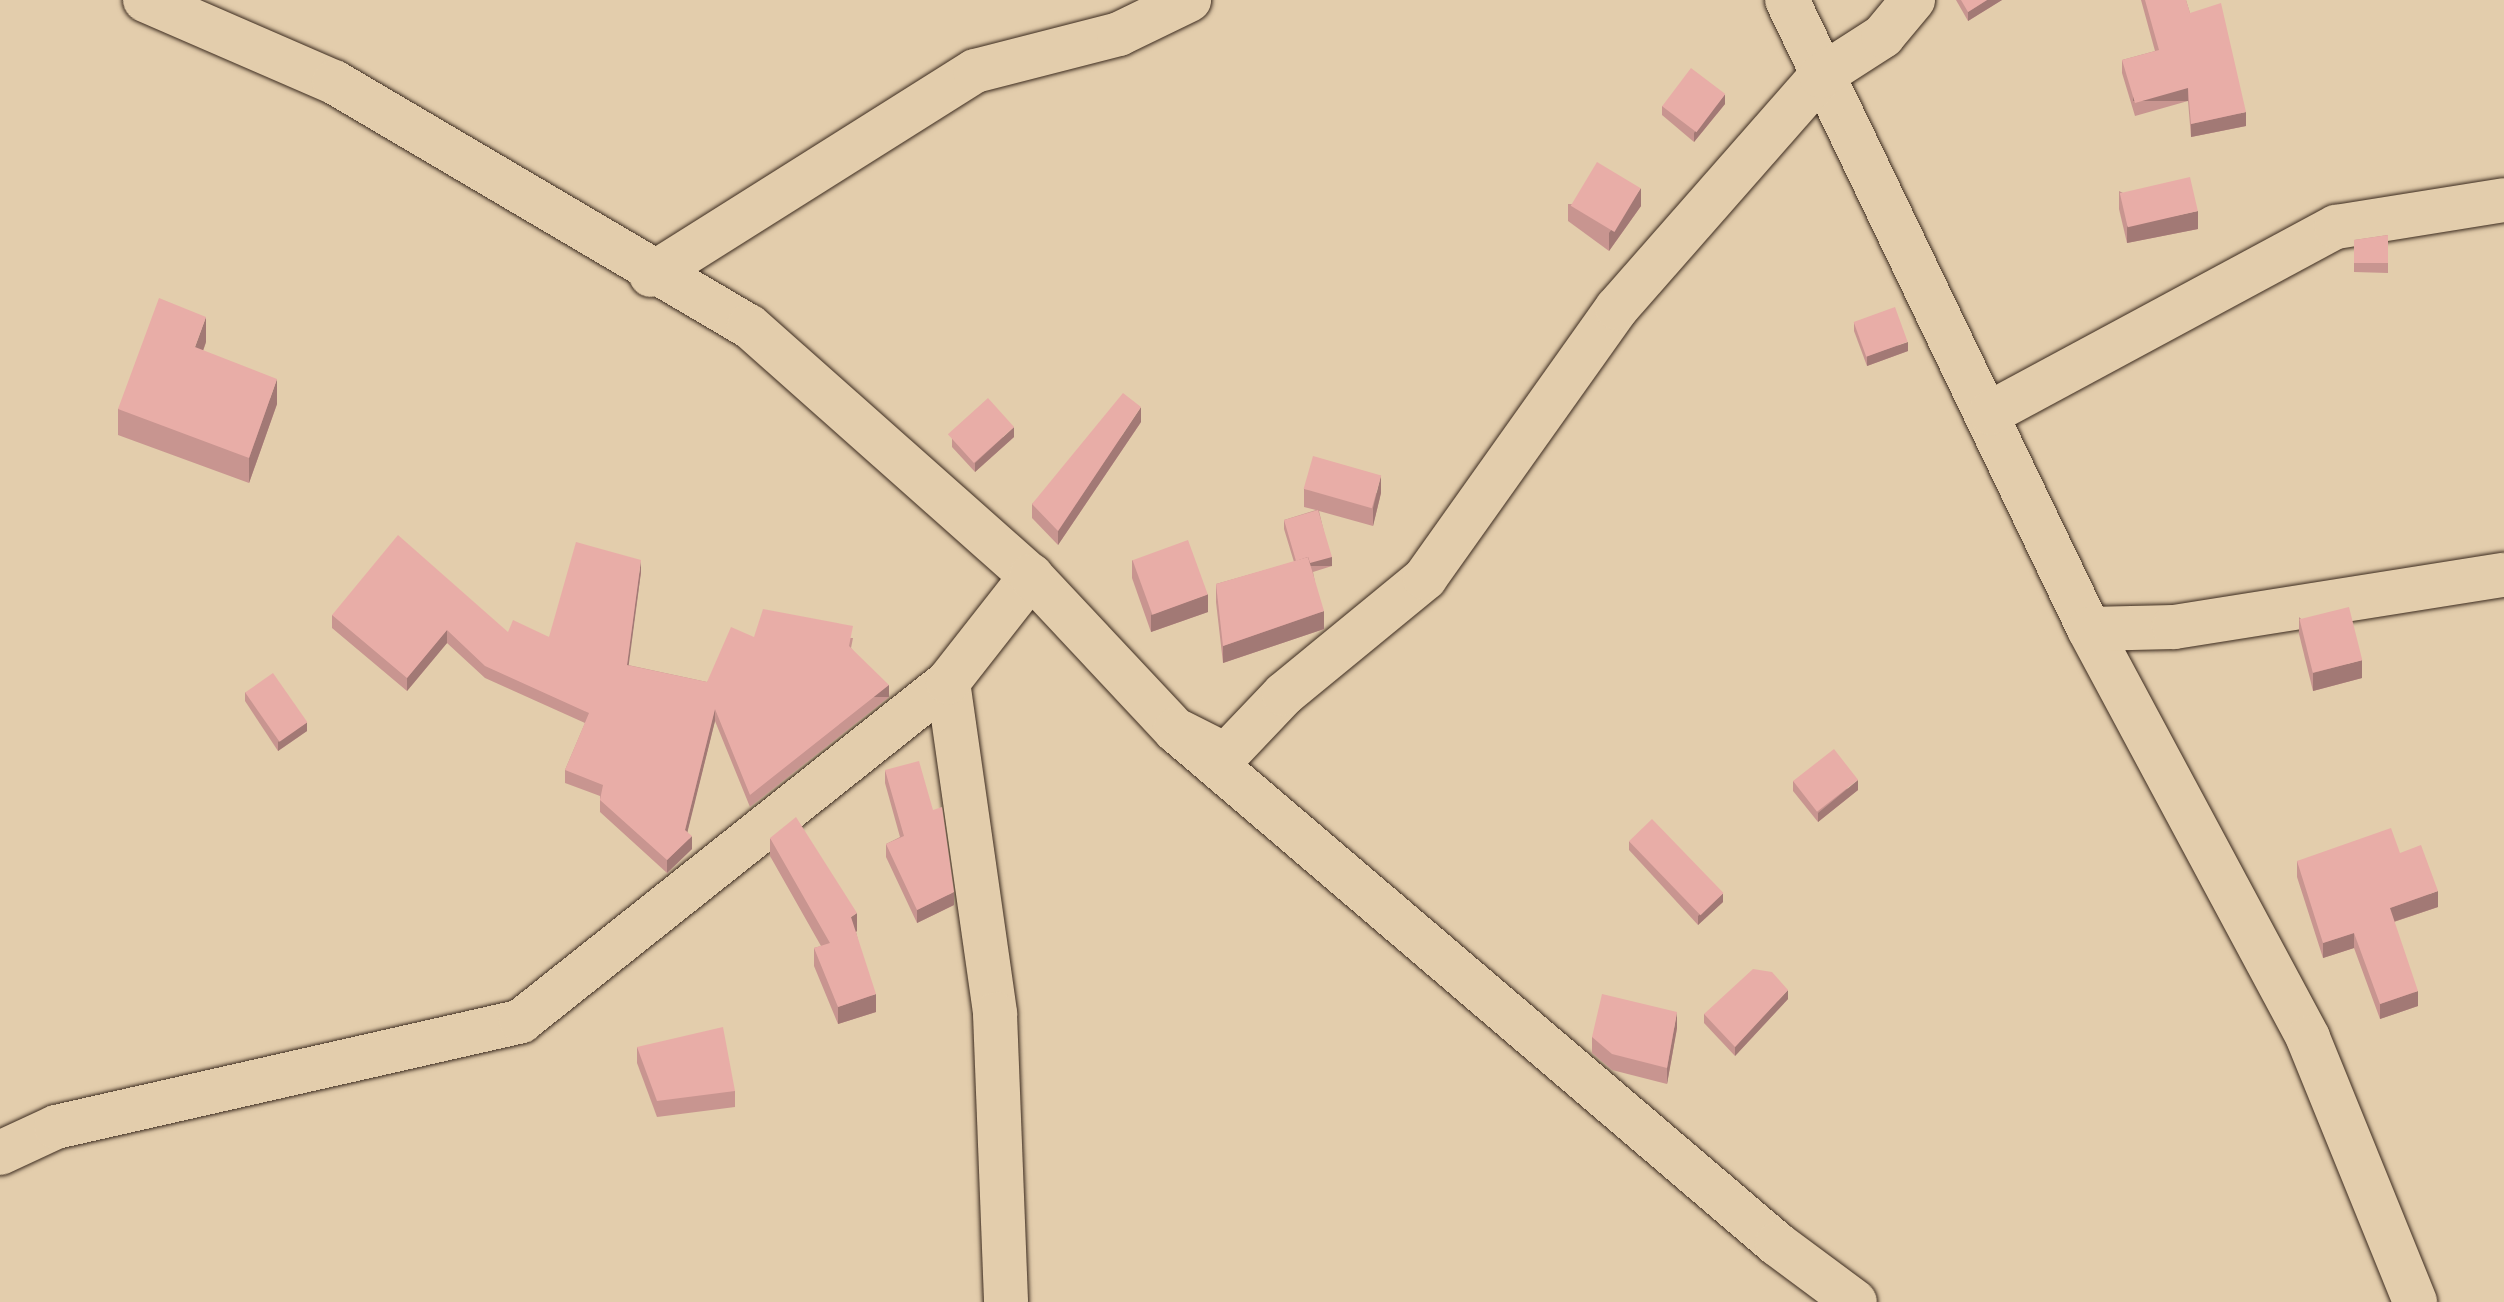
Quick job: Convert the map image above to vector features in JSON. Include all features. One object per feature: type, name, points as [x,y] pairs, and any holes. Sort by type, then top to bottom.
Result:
[{"type":"street","points":[[145,0],[334,82],[651,275],[749,326],[1031,576],[1175,730],[1765,1234],[1855,1302]]},
{"type":"street","points":[[651,275],[975,71],[1119,34],[1189,0]]},
{"type":"street","points":[[1787,0],[1821,76],[1990,413],[2089,629],[2308,1038],[2415,1302]]},
{"type":"street","points":[[1175,730],[1226,755],[1284,694],[1425,578],[1617,308],[1821,76],[1883,36],[1913,0]]},
{"type":"street","points":[[1990,413],[2336,227],[2504,200]]},
{"type":"street","points":[[2089,629],[2189,625],[2504,575]]},
{"type":"street","points":[[0,1153],[56,1127],[521,1021],[948,682],[1031,576]]},
{"type":"street","points":[[948,682],[995,1014],[1006,1302]]},
{"type":"building","points":[[1961,0],[1987,0],[1968,12]]},
{"type":"building","points":[[2145,0],[2186,0],[2190,13],[2221,3],[2246,112],[2191,124],[2188,88],[2135,103],[2122,60],[2159,50]]},
{"type":"building","points":[[1691,68],[1725,94],[1696,132],[1662,106]]},
{"type":"building","points":[[1597,162],[1641,188],[1614,232],[1571,206]]},
{"type":"building","points":[[2190,177],[2198,211],[2128,227],[2120,193]]},
{"type":"building","points":[[2388,235],[2388,263],[2354,263],[2354,240]]},
{"type":"building","points":[[159,298],[206,317],[195,347],[277,379],[249,458],[118,409]]},
{"type":"building","points":[[1895,307],[1908,342],[1866,357],[1854,322]]},
{"type":"building","points":[[1123,393],[1141,407],[1058,531],[1032,504]]},
{"type":"building","points":[[988,398],[1014,427],[974,463],[948,434]]},
{"type":"building","points":[[1313,456],[1381,476],[1372,508],[1304,489]]},
{"type":"building","points":[[1318,510],[1332,557],[1310,563],[1308,557],[1296,561],[1284,520]]},
{"type":"building","points":[[398,535],[508,632],[513,620],[549,637],[576,542],[641,560],[627,665],[707,682],[731,627],[754,637],[763,609],[853,626],[849,646],[889,685],[750,795],[715,709],[685,830],[692,836],[667,860],[600,800],[603,785],[565,770],[589,713],[485,666],[447,630],[407,678],[332,615]]},
{"type":"building","points":[[1188,540],[1208,595],[1152,615],[1133,560]]},
{"type":"building","points":[[1308,557],[1324,611],[1223,646],[1216,584]]},
{"type":"building","points":[[2349,607],[2362,660],[2313,673],[2300,619]]},
{"type":"building","points":[[273,673],[307,722],[280,742],[245,693]]},
{"type":"building","points":[[1834,749],[1858,780],[1817,812],[1793,781]]},
{"type":"building","points":[[919,761],[933,810],[942,807],[954,892],[917,910],[886,844],[904,836],[885,770]]},
{"type":"building","points":[[796,817],[857,913],[851,917],[876,994],[838,1007],[814,948],[830,943],[770,838]]},
{"type":"building","points":[[1652,819],[1724,893],[1701,915],[1629,841]]},
{"type":"building","points":[[2391,828],[2400,853],[2421,845],[2438,891],[2390,908],[2418,991],[2380,1004],[2354,933],[2323,943],[2297,861]]},
{"type":"building","points":[[1753,969],[1772,972],[1788,990],[1735,1047],[1704,1014]]},
{"type":"building","points":[[1602,994],[1677,1012],[1667,1068],[1612,1054],[1592,1037]]},
{"type":"building","points":[[723,1027],[735,1091],[657,1101],[637,1047]]}]
